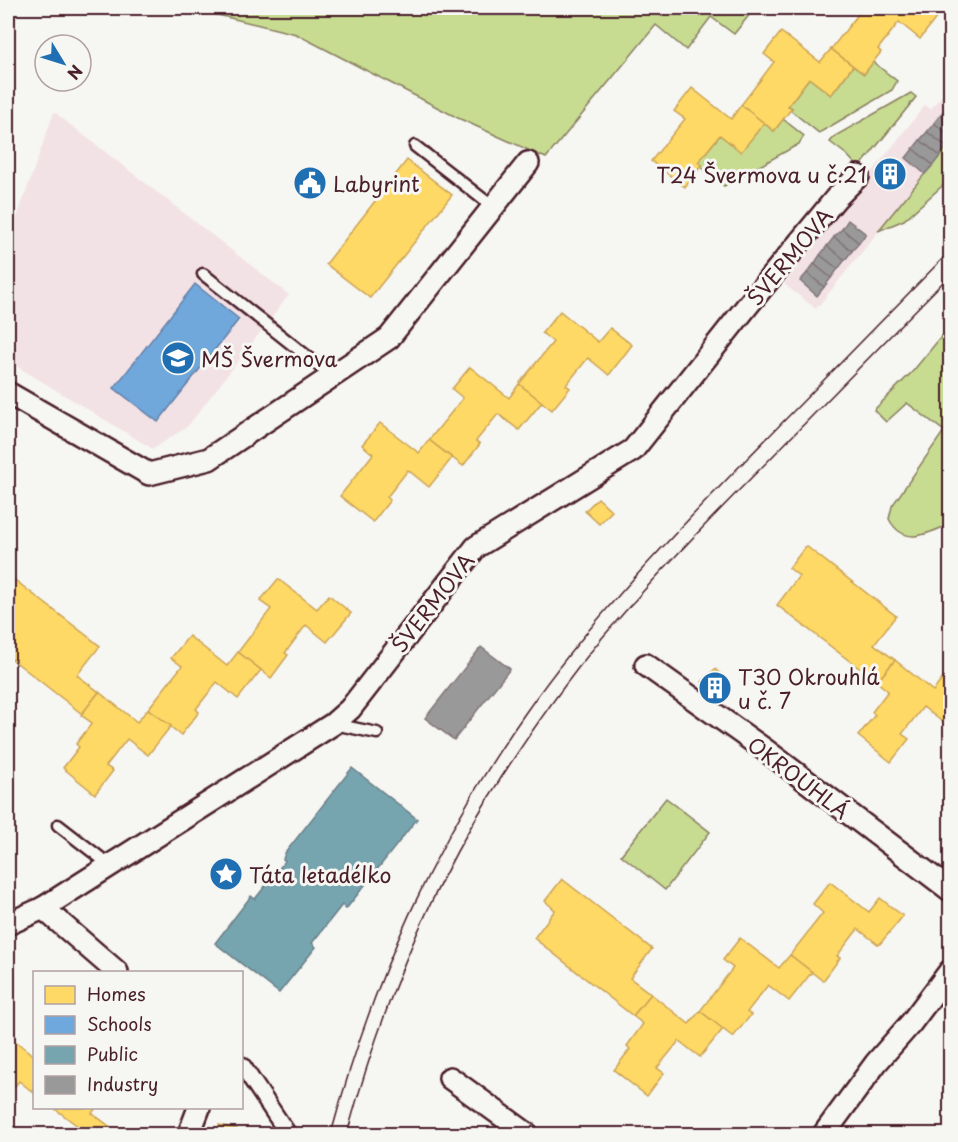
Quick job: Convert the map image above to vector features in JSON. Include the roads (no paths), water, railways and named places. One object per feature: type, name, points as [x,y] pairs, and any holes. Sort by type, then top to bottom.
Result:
[{"type":"street","points":[[8,393],[149,474],[209,459],[389,338],[528,164]]},
{"type":"street","name":"ŠVERMOVA","points":[[8,924],[43,908],[333,724],[350,709],[476,547],[633,450],[748,305],[836,198],[858,176]]},
{"type":"street","name":"OKROUHLÁ","points":[[646,665],[951,890]]},
{"type":"street","points":[[43,908],[116,971]]},
{"type":"street","points":[[824,1134],[876,1063],[911,1023],[951,971]]},
{"type":"street","points":[[243,1066],[288,1134]]},
{"type":"street","points":[[450,1078],[527,1134]]},
{"type":"street","points":[[189,1134],[198,1109]]},
{"type":"lane","points":[[415,146],[494,207]]},
{"type":"lane","points":[[203,274],[332,376]]},
{"type":"lane","points":[[333,724],[377,733]]},
{"type":"lane","points":[[58,825],[111,866]]},
{"type":"tram line","points":[[331,1134],[366,1021],[409,914],[462,812],[526,712],[573,649],[650,561],[950,251]]},
{"type":"tram line","points":[[347,1134],[388,1004],[423,920],[464,839],[500,779],[542,717],[602,638],[662,571],[950,275]]},
{"type":"place","name":"T24 Švermova u č.21","points":[[890,174]]},
{"type":"place","name":"Labyrint","points":[[310,183]]},
{"type":"place","name":"MŠ Švermova","points":[[178,358]]},
{"type":"place","name":"T30 Okrouhlá u č. 7","points":[[715,688]]},
{"type":"place","name":"Táta letadélko","points":[[226,874]]}]
